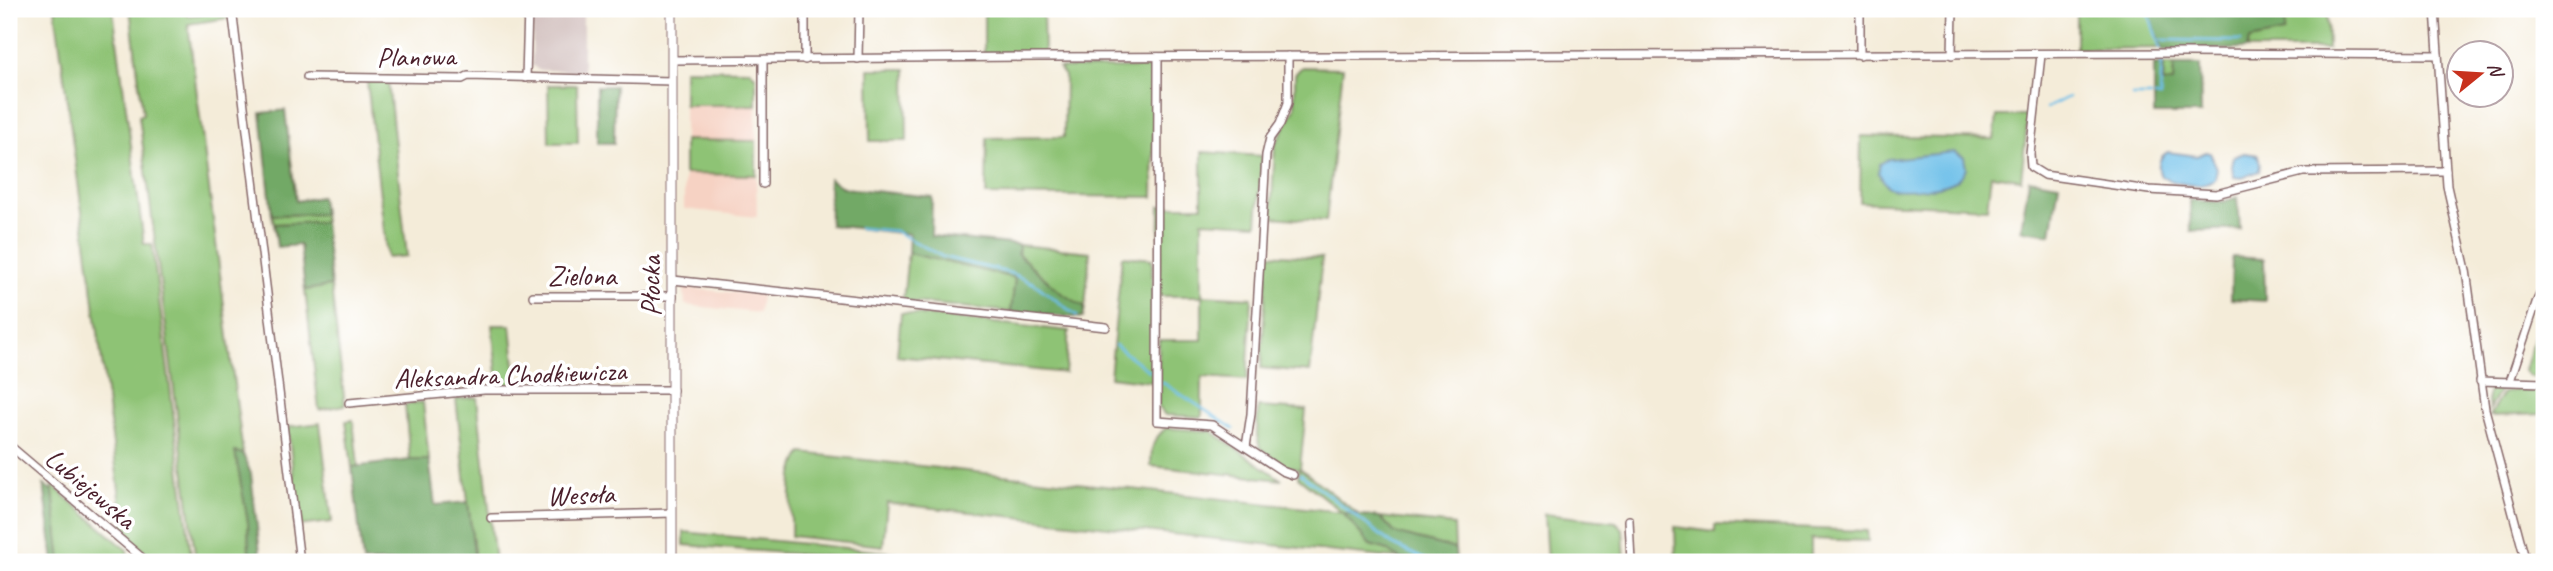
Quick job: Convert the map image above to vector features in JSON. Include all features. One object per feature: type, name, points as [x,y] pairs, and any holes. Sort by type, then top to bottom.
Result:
[{"type":"street","points":[[232,9],[300,562]]},
{"type":"street","points":[[526,78],[528,9]]},
{"type":"street","name":"Płocka","points":[[672,9],[672,562]]},
{"type":"street","points":[[805,9],[805,60]]},
{"type":"street","points":[[858,59],[859,9]]},
{"type":"street","points":[[1860,9],[1860,55]]},
{"type":"street","points":[[1952,55],[1953,9]]},
{"type":"street","points":[[2435,9],[2449,202],[2466,270],[2485,409],[2526,562]]},
{"type":"street","points":[[672,60],[2186,53],[2438,55]]},
{"type":"street","points":[[2041,55],[2030,154],[2031,167],[2044,175],[2149,190],[2216,194],[2303,172],[2446,171]]},
{"type":"street","points":[[1246,447],[1251,423],[1266,155],[1270,138],[1280,124],[1288,103],[1288,56]]},
{"type":"street","points":[[1158,57],[1155,415],[1159,422],[1212,425],[1282,471],[1293,475]]},
{"type":"street","points":[[763,60],[763,184]]},
{"type":"street","name":"Planowa","points":[[307,77],[672,80]]},
{"type":"street","points":[[673,281],[1106,327]]},
{"type":"street","points":[[2510,381],[2544,286]]},
{"type":"street","name":"Zielona","points":[[533,296],[673,296]]},
{"type":"street","points":[[2480,381],[2544,383]]},
{"type":"street","name":"Aleksandra Chodkiewicza","points":[[349,403],[484,390],[673,390]]},
{"type":"street","name":"Lubiejewska","points":[[9,445],[147,562]]},
{"type":"street","name":"Wesoła","points":[[491,518],[672,513]]},
{"type":"street","points":[[1629,520],[1630,562]]},
{"type":"shaded area","points":[[533,9],[583,9],[583,71],[538,70],[532,65]]},
{"type":"shaded area","points":[[684,105],[756,105],[756,141],[684,140]]},
{"type":"shaded area","points":[[684,174],[756,175],[757,217],[684,209]]},
{"type":"shaded area","points":[[684,288],[761,295],[759,313],[685,305]]},
{"type":"green space","points":[[55,9],[113,9],[144,244],[152,244],[192,562],[157,562],[125,535]]},
{"type":"green space","points":[[130,9],[194,9],[186,10],[187,16],[229,11],[229,18],[188,24],[243,454],[236,453],[248,522],[249,551],[256,562],[196,562],[139,116],[143,114]]},
{"type":"green space","points":[[984,9],[1043,9],[1044,53],[984,54]]},
{"type":"green space","points":[[2076,9],[2147,9],[2162,48],[2076,49]]},
{"type":"green space","points":[[2147,9],[2286,9],[2284,33],[2249,40],[2247,49],[2163,50]]},
{"type":"green space","points":[[2286,9],[2327,9],[2328,49],[2247,49],[2249,40],[2283,33]]},
{"type":"green space","points":[[2154,65],[2164,65],[2163,83],[2173,82],[2174,65],[2200,65],[2201,114],[2154,114]]},
{"type":"green space","points":[[2164,65],[2174,65],[2173,82],[2163,83]]},
{"type":"green space","points":[[1302,67],[1343,68],[1326,221],[1271,217],[1275,145],[1295,108],[1295,74]]},
{"type":"green space","points":[[1059,68],[1155,68],[1153,197],[986,195],[987,138],[1064,137],[1065,76]]},
{"type":"green space","points":[[684,69],[750,70],[756,77],[756,105],[684,105]]},
{"type":"green space","points":[[869,69],[906,69],[907,141],[870,141]]},
{"type":"green space","points":[[367,81],[388,81],[407,256],[387,258]]},
{"type":"green space","points":[[548,85],[577,85],[578,143],[549,143]]},
{"type":"green space","points":[[597,86],[615,86],[614,143],[597,143]]},
{"type":"green space","points":[[285,110],[296,201],[321,197],[323,214],[272,215],[261,113]]},
{"type":"green space","points":[[1997,116],[2028,116],[2021,179],[1991,175],[1987,208],[1860,202],[1861,136],[1994,139]]},
{"type":"green space","points":[[684,140],[756,141],[756,175],[684,174]]},
{"type":"green space","points":[[1202,152],[1262,156],[1257,224],[1202,221],[1202,295],[1252,298],[1247,380],[1202,377],[1202,417],[1165,415],[1158,406],[1159,340],[1202,340],[1202,296],[1159,296],[1160,206],[1202,206]]},
{"type":"green space","points":[[829,178],[844,188],[932,197],[931,236],[1019,245],[1018,254],[1061,293],[1085,307],[1083,318],[1011,312],[1015,278],[908,253],[909,234],[830,225]]},
{"type":"green space","points":[[2029,179],[2059,184],[2051,234],[2021,230]]},
{"type":"green space","points":[[2238,197],[2240,229],[2191,231],[2190,200],[2222,202]]},
{"type":"green space","points":[[323,214],[324,222],[274,224],[272,215]]},
{"type":"green space","points":[[324,222],[331,286],[305,290],[300,245],[277,247],[274,224]]},
{"type":"green space","points":[[1019,245],[1090,252],[1085,307],[1061,293],[1018,254]]},
{"type":"green space","points":[[908,253],[1015,278],[1011,312],[903,301]]},
{"type":"green space","points":[[1268,254],[1322,258],[1310,372],[1261,368]]},
{"type":"green space","points":[[1122,256],[1152,259],[1152,382],[1110,377]]},
{"type":"green space","points":[[2232,257],[2264,259],[2265,301],[2231,299]]},
{"type":"green space","points":[[331,286],[345,405],[319,410],[305,290]]},
{"type":"green space","points":[[2544,306],[2544,378],[2530,377],[2524,371]]},
{"type":"green space","points":[[901,313],[1069,331],[1065,373],[897,356]]},
{"type":"green space","points":[[492,325],[511,325],[517,384],[498,384]]},
{"type":"green space","points":[[2495,385],[2503,385],[2489,409],[2488,392]]},
{"type":"green space","points":[[2517,390],[2544,392],[2544,414],[2489,416],[2503,393]]},
{"type":"green space","points":[[477,397],[495,562],[475,562],[456,399]]},
{"type":"green space","points":[[423,402],[429,460],[410,460],[405,405]]},
{"type":"green space","points":[[1258,407],[1306,410],[1300,468],[1358,514],[1344,513],[1370,545],[1385,549],[1401,559],[887,503],[883,546],[791,536],[792,482],[802,453],[1342,512],[1298,477],[1299,468],[1286,466],[1260,448],[1257,436]]},
{"type":"green space","points":[[353,420],[358,466],[352,467],[346,421]]},
{"type":"green space","points":[[320,423],[332,522],[299,526],[288,427]]},
{"type":"green space","points":[[1166,428],[1211,431],[1282,480],[1151,466],[1153,445]]},
{"type":"green space","points":[[235,452],[243,454],[251,474],[261,561],[256,562],[249,551],[248,522]]},
{"type":"green space","points":[[429,460],[435,505],[468,502],[475,562],[363,562],[352,467]]},
{"type":"green space","points":[[44,485],[53,491],[61,562],[54,562]]},
{"type":"green space","points":[[52,485],[127,550],[129,562],[61,562]]},
{"type":"green space","points":[[1343,513],[1380,517],[1395,533],[1455,549],[1456,562],[1401,559],[1385,549],[1370,545]]},
{"type":"green space","points":[[1544,514],[1616,522],[1623,529],[1625,562],[1547,562]]},
{"type":"green space","points":[[1380,517],[1454,525],[1455,549],[1395,533]]},
{"type":"green space","points":[[1715,525],[1867,531],[1868,541],[1811,539],[1811,562],[1676,562],[1675,527],[1715,532]]},
{"type":"green space","points":[[684,532],[897,553],[897,562],[684,545]]},
{"type":"water","points":[[1954,152],[1964,157],[1966,168],[1958,179],[1946,185],[1893,189],[1888,187],[1878,173],[1880,164],[1889,159]]},
{"type":"water","points":[[2168,152],[2197,156],[2210,153],[2217,168],[2215,180],[2195,185],[2161,177],[2159,163]]},
{"type":"water","points":[[2244,153],[2258,155],[2259,171],[2242,178],[2234,177],[2234,157]]},
{"type":"waterway","points":[[2147,9],[2160,48]]},
{"type":"waterway","points":[[2158,40],[2241,41]]},
{"type":"waterway","points":[[2155,96],[2160,97],[2162,59]]},
{"type":"waterway","points":[[2132,96],[2151,96]]},
{"type":"waterway","points":[[2047,108],[2068,97]]},
{"type":"waterway","points":[[859,228],[895,231],[943,257],[1010,273],[1035,284],[1077,316]]},
{"type":"waterway","points":[[1115,345],[1149,371]]},
{"type":"waterway","points":[[1162,382],[1234,429]]},
{"type":"waterway","points":[[1301,474],[1392,544],[1430,562]]}]
